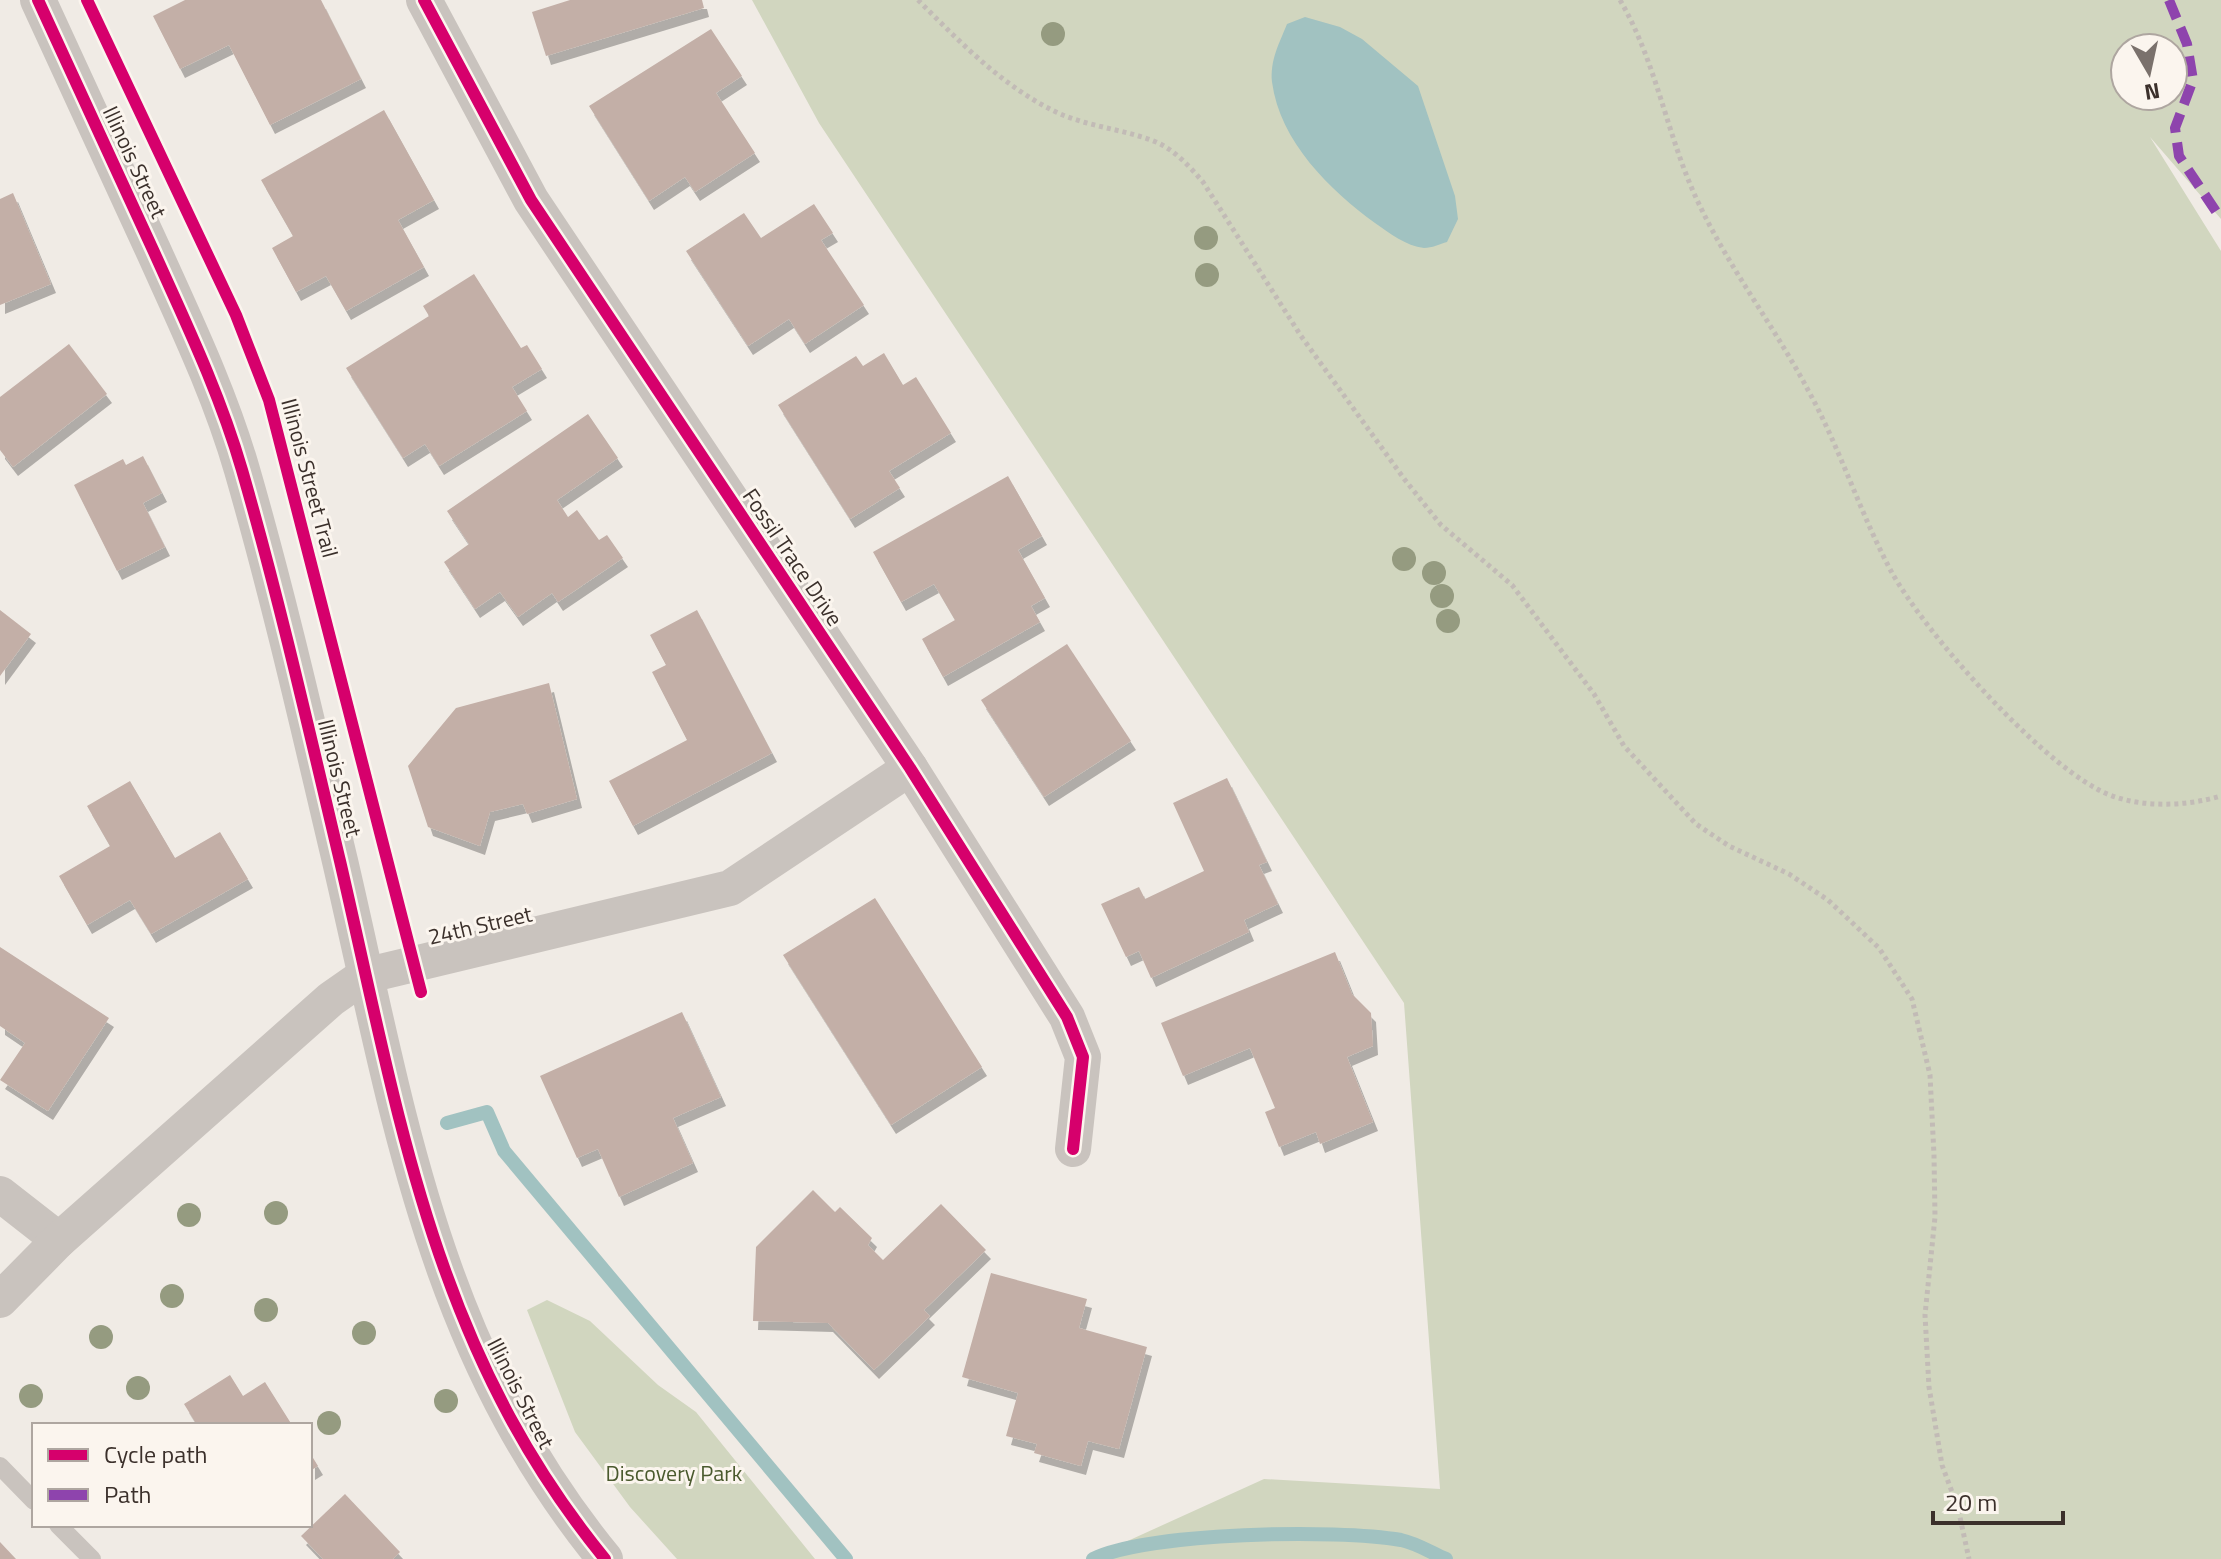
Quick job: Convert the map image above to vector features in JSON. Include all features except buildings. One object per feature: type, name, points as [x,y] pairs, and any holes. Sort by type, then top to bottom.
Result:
[{"type":"street","name":"Illinois Street","points":[[38,0],[209,372],[237,455],[341,864],[364,976],[412,1174],[456,1308],[521,1443],[559,1504],[605,1559]]},
{"type":"street","name":"Fossil Trace Drive","points":[[424,0],[531,200],[910,768],[1067,1017],[1083,1057],[1073,1149]]},
{"type":"street","name":"24th Street","points":[[0,1300],[59,1240],[331,999],[364,976],[730,888],[910,768]]},
{"type":"street","points":[[0,1194],[59,1240]]},
{"type":"lane","points":[[0,1466],[32,1499]]},
{"type":"lane","points":[[60,1527],[92,1559]]},
{"type":"path","points":[[918,0],[972,55],[1018,90],[1057,113],[1158,143],[1183,160],[1203,182],[1301,336],[1405,480],[1441,525],[1512,585],[1594,694],[1624,746],[1696,824],[1729,846],[1789,874],[1828,900],[1879,948],[1912,999],[1930,1075],[1935,1217],[1925,1315],[1929,1387],[1942,1465],[1958,1508],[1969,1559]]},
{"type":"path","points":[[1620,0],[1656,79],[1680,159],[1698,203],[1808,388],[1891,570],[1913,606],[1981,687],[2061,765],[2099,791],[2147,804],[2200,802],[2221,796]]},
{"type":"green space","points":[[752,0],[2221,0],[2221,219],[2150,137],[2221,251],[2221,1559],[1088,1559],[1264,1479],[1440,1489],[1404,1003],[819,123]]},
{"type":"green space","name":"Discovery Park","points":[[547,1300],[590,1321],[658,1385],[696,1412],[815,1559],[677,1559],[630,1507],[575,1432],[527,1310]]},
{"type":"water","points":[[1305,17],[1340,27],[1362,39],[1418,86],[1455,196],[1458,219],[1447,242],[1424,248],[1392,235],[1325,180],[1296,144],[1277,104],[1272,66],[1287,24]]},
{"type":"waterway","points":[[447,1123],[487,1112],[504,1151],[846,1559]]},
{"type":"waterway","points":[[1093,1559],[1156,1543],[1290,1534],[1401,1540],[1446,1559]]},
{"type":"marked path","points":[[2169,0],[2187,44],[2193,80],[2175,128],[2179,156],[2221,219]]},
{"type":"cycle path","points":[[38,0],[190,332],[233,442],[293,664],[404,1138],[430,1226],[461,1313],[499,1397],[547,1479],[605,1559]]},
{"type":"cycle path","name":"Illinois Street Trail","points":[[87,0],[236,315],[269,400],[421,992]]},
{"type":"cycle path","points":[[424,0],[531,200],[910,768],[1067,1017],[1083,1057],[1073,1149]]}]
